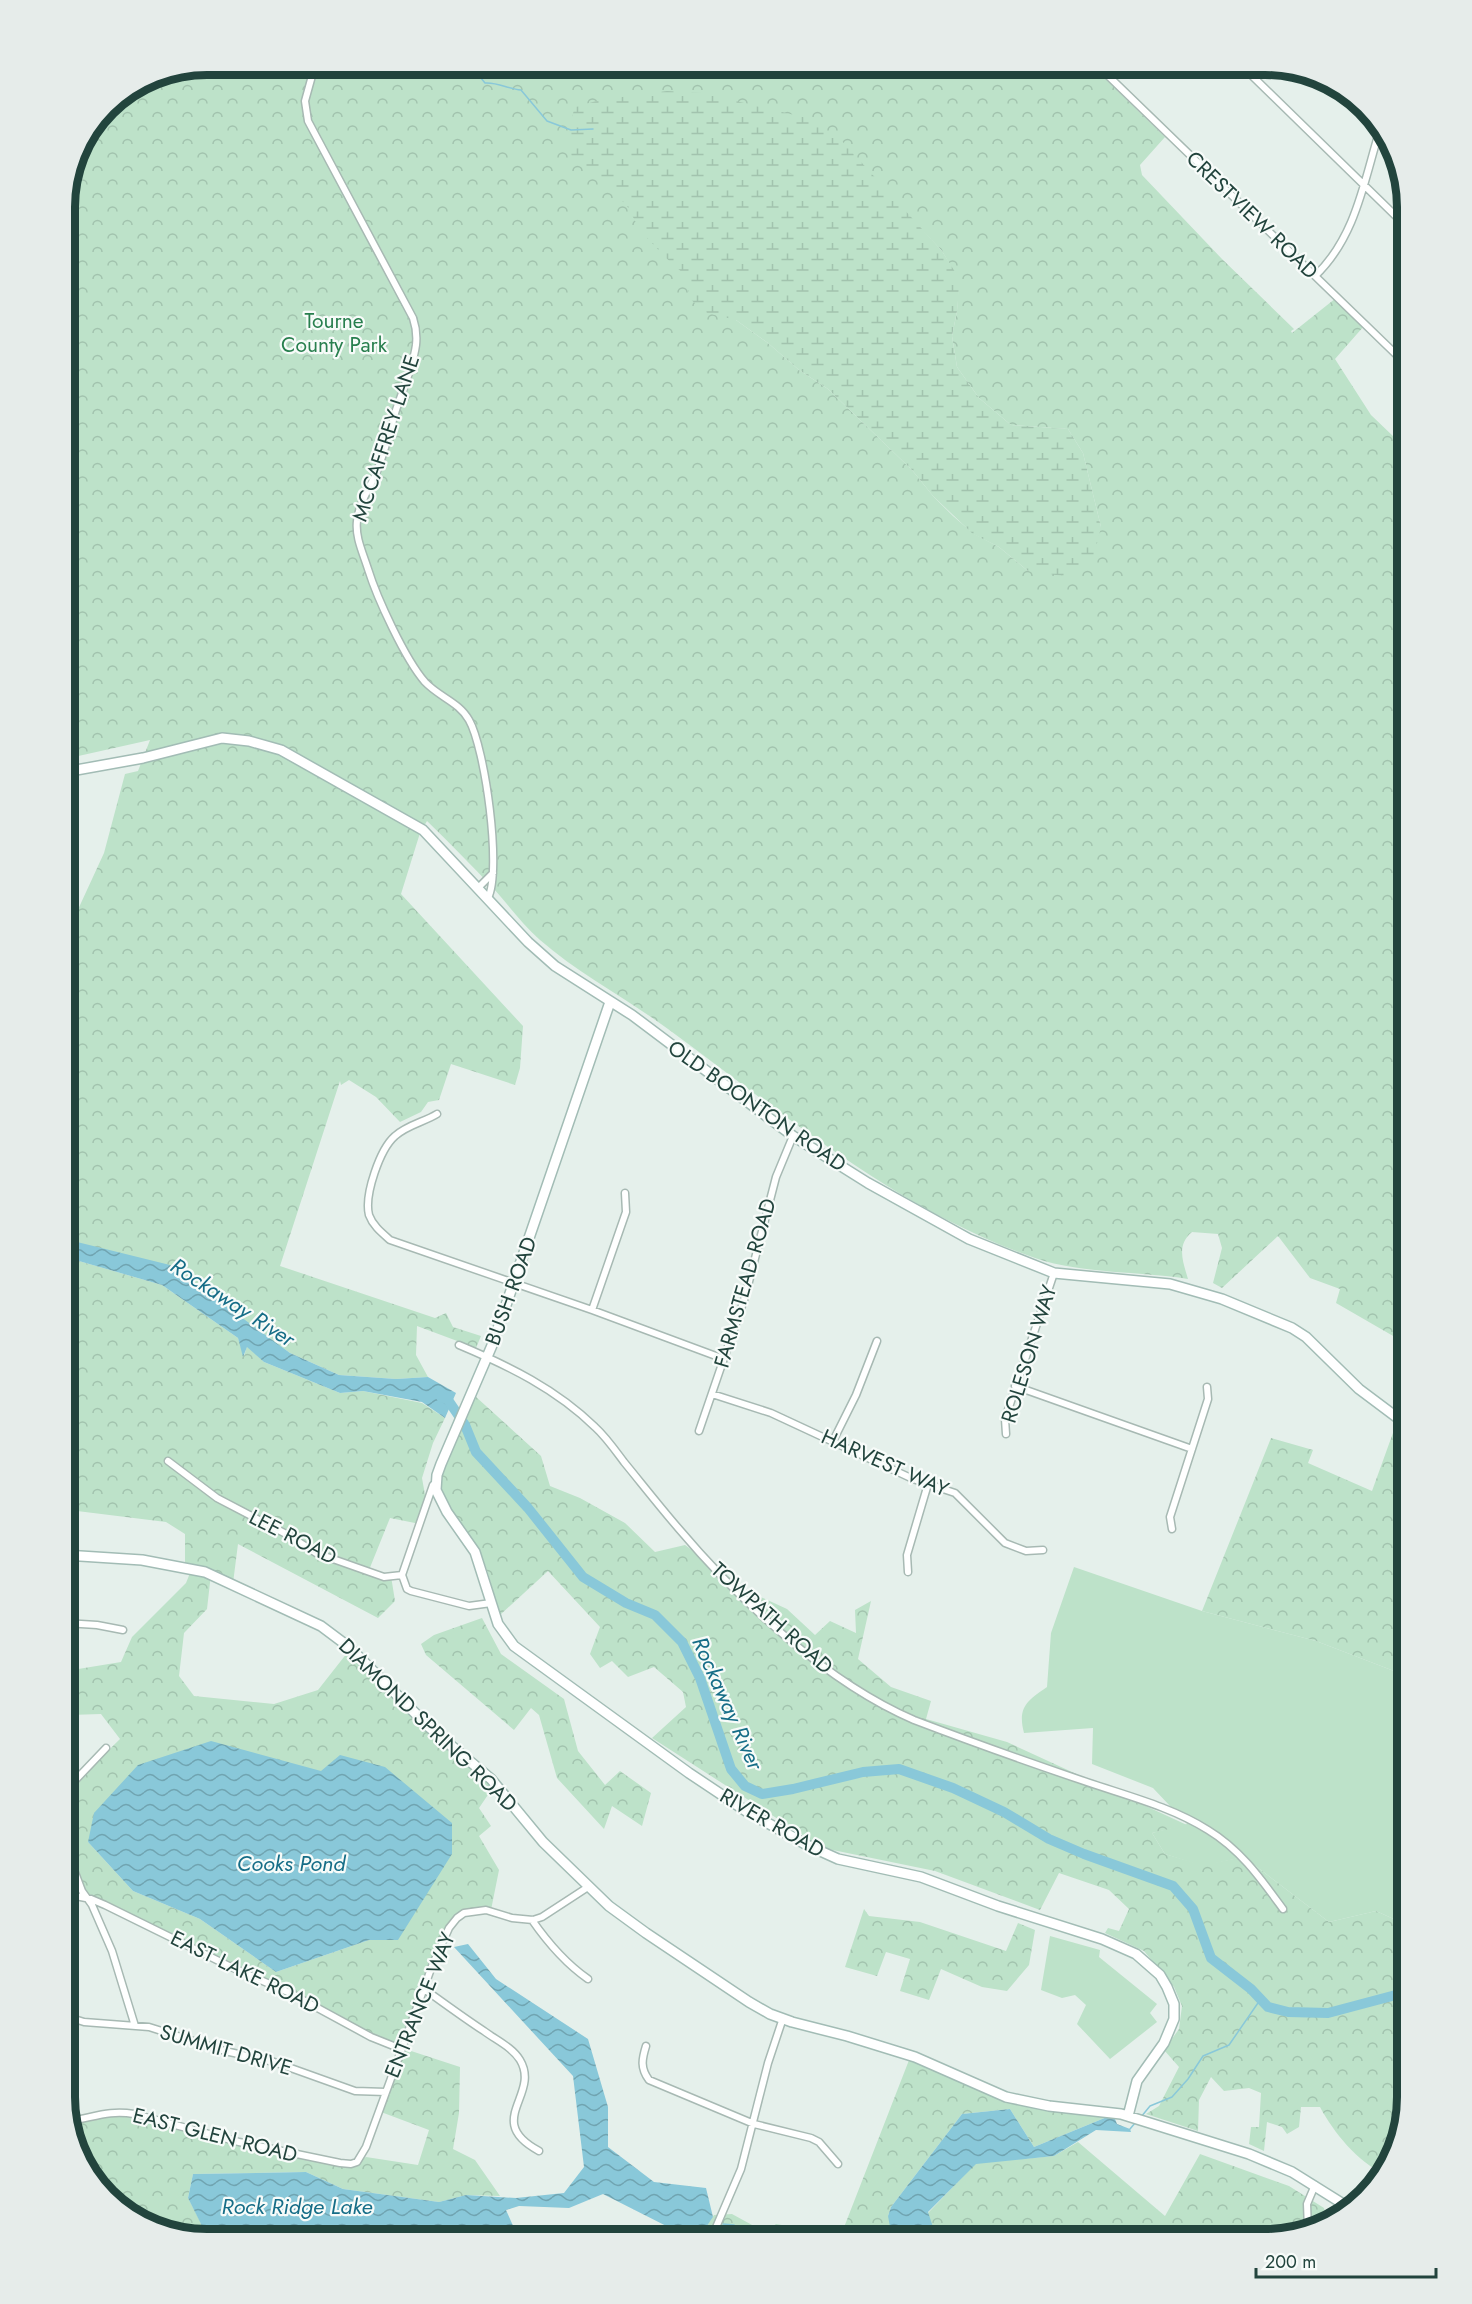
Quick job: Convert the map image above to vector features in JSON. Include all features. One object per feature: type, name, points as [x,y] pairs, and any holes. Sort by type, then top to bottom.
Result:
[{"type":"street","name":"MCCAFFREY LANE","points":[[312,75],[305,100],[308,121],[413,318],[416,330],[414,356],[381,461],[361,504],[356,523],[358,540],[371,580],[400,640],[421,676],[458,706],[472,726],[492,822],[493,872],[488,898]]},
{"type":"street","name":"CRESTVIEW ROAD","points":[[1107,75],[1397,355]]},
{"type":"street","points":[[1251,75],[1397,217]]},
{"type":"street","points":[[1315,276],[1339,249],[1355,214],[1377,138]]},
{"type":"street","name":"OLD BOONTON ROAD","points":[[75,770],[143,758],[222,738],[272,746],[423,830],[543,956],[572,978],[632,1015],[793,1136],[868,1183],[984,1246],[1054,1273],[1170,1284],[1222,1299],[1292,1328],[1306,1337],[1359,1389],[1397,1418]]},
{"type":"street","points":[[479,887],[493,872]]},
{"type":"street","name":"BUSH ROAD","points":[[402,1575],[456,1425],[487,1358],[514,1284],[610,1002]]},
{"type":"street","points":[[437,1114],[403,1130],[386,1146],[369,1192],[370,1215],[375,1227],[390,1240],[592,1310],[724,1359]]},
{"type":"street","name":"FARMSTEAD ROAD","points":[[699,1431],[750,1279],[776,1177],[793,1136]]},
{"type":"street","points":[[592,1310],[626,1212],[625,1193]]},
{"type":"street","name":"ROLESON WAY","points":[[1006,1434],[1005,1419],[1054,1273]]},
{"type":"street","points":[[833,1441],[856,1395],[877,1341]]},
{"type":"street","name":"TOWPATH ROAD","points":[[459,1345],[545,1387],[595,1426],[693,1545],[743,1596],[820,1665],[881,1704],[914,1720],[1121,1793],[1209,1830],[1243,1857],[1260,1876],[1283,1909]]},
{"type":"street","points":[[1015,1386],[1192,1449]]},
{"type":"street","points":[[1172,1529],[1170,1517],[1208,1399],[1207,1388]]},
{"type":"street","name":"HARVEST WAY","points":[[712,1394],[771,1413],[913,1479],[955,1493],[1005,1543],[1026,1551],[1042,1550]]},
{"type":"street","name":"LEE ROAD","points":[[168,1461],[217,1498],[288,1535],[316,1553],[384,1576],[402,1575]]},
{"type":"street","name":"RIVER ROAD","points":[[437,1476],[436,1490],[441,1502],[475,1552],[498,1624],[507,1639],[523,1655],[689,1773],[788,1836],[831,1856],[921,1877],[998,1906],[1102,1939],[1136,1954],[1160,1975],[1174,2004],[1174,2019],[1164,2043],[1137,2081],[1131,2117]]},
{"type":"street","points":[[908,1572],[907,1555],[928,1484]]},
{"type":"street","name":"DIAMOND SPRING ROAD","points":[[75,1556],[142,1560],[205,1572],[321,1626],[350,1647],[429,1727],[501,1789],[536,1834],[588,1887],[623,1918],[749,2002],[783,2018],[915,2057],[1006,2097],[1049,2106],[1131,2117],[1265,2160],[1315,2185],[1343,2203]]},
{"type":"street","points":[[402,1575],[407,1589],[411,1591],[469,1606],[491,1603]]},
{"type":"street","points":[[75,1623],[97,1624],[123,1630]]},
{"type":"street","points":[[75,1780],[106,1748]]},
{"type":"street","points":[[75,1874],[112,1951],[135,2026]]},
{"type":"street","points":[[588,1887],[542,1917],[532,1920],[556,1951],[588,1979]]},
{"type":"street","name":"EAST LAKE ROAD","points":[[75,1896],[105,1905],[231,1967],[290,1993],[371,2037],[401,2049]]},
{"type":"street","name":"ENTRANCE WAY","points":[[359,2160],[366,2147],[432,1966],[449,1928],[464,1913],[486,1910],[512,1918],[532,1920]]},
{"type":"street","points":[[424,1989],[504,2044],[520,2059],[525,2077],[514,2115],[514,2124],[517,2134],[524,2143],[539,2151]]},
{"type":"street","points":[[715,2229],[741,2169],[768,2063],[783,2018]]},
{"type":"street","name":"SUMMIT DRIVE","points":[[75,2019],[149,2027],[210,2047],[274,2062],[355,2091],[386,2091]]},
{"type":"street","points":[[646,2046],[642,2067],[649,2080],[754,2124],[819,2142],[838,2164]]},
{"type":"street","name":"EAST GLEN ROAD","points":[[77,2119],[102,2113],[134,2114],[238,2142],[298,2155],[351,2164],[359,2160]]},
{"type":"street","points":[[1308,2222],[1307,2204],[1315,2185]]},
{"type":"green space","name":"Tourne County Park","points":[[207,75],[1101,75],[1165,137],[1140,165],[1142,175],[1222,259],[1294,329],[1292,333],[1336,298],[1364,326],[1335,359],[1371,415],[1394,437],[1397,436],[1397,1338],[1336,1303],[1340,1289],[1310,1278],[1278,1236],[1222,1288],[1213,1283],[1222,1248],[1218,1234],[1192,1232],[1187,1237],[1182,1254],[1188,1279],[1091,1270],[1053,1263],[984,1238],[936,1214],[843,1157],[668,1029],[555,952],[528,928],[494,889],[427,821],[420,833],[401,894],[523,1026],[520,1068],[515,1085],[451,1064],[439,1100],[428,1102],[421,1112],[400,1122],[376,1097],[349,1080],[341,1085],[340,1081],[280,1266],[435,1318],[446,1313],[453,1327],[481,1336],[476,1348],[417,1326],[416,1355],[428,1377],[396,1379],[339,1375],[290,1353],[260,1331],[192,1292],[75,1251],[75,916],[104,853],[125,774],[138,771],[150,740],[75,757],[75,199],[85,157],[97,134],[114,114],[134,97],[157,85],[173,80]],"holes":[[[908,215],[942,251],[959,280],[957,311],[952,336],[957,367],[979,398],[1011,425],[1068,429],[1083,453],[1101,527],[1028,571],[999,547],[974,534],[953,516],[912,470],[828,389],[799,370],[768,343],[736,320]]]},
{"type":"green space","points":[[667,91],[702,93],[807,118],[841,140],[942,251],[960,280],[952,336],[957,367],[979,398],[1011,425],[1068,429],[1083,453],[1101,527],[1092,564],[1070,577],[1028,571],[999,547],[973,534],[933,496],[912,470],[828,389],[799,370],[768,343],[736,320],[707,313],[690,299],[685,275],[640,230],[626,204],[606,188],[599,179],[572,160],[567,133],[575,107],[600,100]]},
{"type":"green space","points":[[75,1260],[162,1285],[238,1338],[244,1356],[247,1346],[264,1362],[340,1393],[363,1391],[422,1403],[445,1418],[433,1443],[422,1478],[427,1506],[420,1524],[390,1518],[369,1570],[391,1576],[395,1601],[378,1618],[238,1544],[233,1583],[211,1574],[207,1609],[184,1633],[179,1676],[194,1696],[274,1704],[318,1690],[351,1648],[496,1783],[479,1808],[491,1826],[479,1836],[499,1870],[491,1910],[472,1909],[449,1927],[405,2049],[460,2067],[459,2113],[453,2149],[475,2160],[500,2196],[466,2195],[439,2202],[343,2189],[306,2172],[193,2174],[188,2198],[203,2227],[212,2229],[199,2229],[165,2222],[134,2207],[108,2184],[97,2170],[82,2139],[77,2119],[118,2110],[353,2165],[366,2157],[418,2165],[429,2130],[381,2112],[404,2049],[274,1984],[86,1895],[75,1871],[75,1783],[120,1739],[101,1714],[75,1715],[75,1670],[121,1662],[132,1637],[186,1583],[192,1568],[185,1565],[185,1534],[166,1522],[77,1511],[75,1518]],"holes":[[[321,1771],[398,1940],[369,1940],[276,1972],[200,1919],[133,1891],[88,1842]]]},
{"type":"green space","points":[[475,1396],[541,1456],[550,1486],[580,1498],[625,1523],[655,1552],[685,1545],[750,1592],[787,1609],[815,1635],[830,1621],[856,1633],[855,1610],[871,1601],[858,1659],[891,1687],[931,1701],[926,1719],[1007,1742],[1187,1825],[1152,1833],[1165,1854],[1202,1865],[1244,1857],[1329,1922],[1376,1911],[1397,1920],[1396,2114],[1387,2147],[1376,2169],[1347,2145],[1332,2127],[1320,2107],[1301,2107],[1299,2127],[1287,2134],[1282,2127],[1267,2122],[1264,2151],[1249,2144],[1251,2127],[1259,2127],[1261,2093],[1249,2088],[1224,2091],[1211,2077],[1199,2100],[1198,2131],[1146,2114],[1159,2106],[1179,2067],[1164,2050],[1179,2029],[1182,2006],[1174,1987],[1144,1951],[1105,1933],[1108,1928],[1119,1931],[1129,1909],[1109,1890],[1059,1873],[1040,1910],[935,1871],[823,1848],[652,1738],[686,1707],[683,1692],[654,1667],[628,1677],[612,1661],[600,1668],[590,1654],[600,1627],[548,1571],[500,1615],[482,1557],[447,1505],[440,1486],[446,1456]]},
{"type":"green space","points":[[1397,1405],[1397,1418],[1392,1413]]},
{"type":"green space","points":[[1397,1422],[1397,1672],[1316,1641],[1202,1611],[1271,1438],[1313,1450],[1308,1463],[1372,1491]]},
{"type":"green space","points":[[1074,1567],[1202,1611],[1316,1641],[1397,1672],[1397,1920],[1376,1911],[1329,1922],[1244,1857],[1202,1866],[1165,1854],[1152,1833],[1187,1824],[1153,1788],[1092,1764],[1093,1728],[1024,1733],[1023,1710],[1034,1696],[1047,1687],[1051,1633]]},
{"type":"green space","points":[[482,1618],[501,1654],[564,1699],[578,1751],[605,1785],[620,1771],[651,1793],[642,1826],[612,1806],[604,1829],[557,1778],[539,1715],[531,1708],[514,1730],[426,1655],[421,1644],[434,1635]]},
{"type":"green space","points":[[864,1909],[869,1916],[920,1922],[1006,1951],[1018,1923],[1035,1930],[1029,1965],[1007,1991],[982,1987],[941,1969],[929,2000],[900,1991],[910,1959],[886,1952],[877,1976],[845,1967]]},
{"type":"green space","points":[[1050,1936],[1100,1950],[1099,1957],[1157,2004],[1150,2013],[1157,2022],[1110,2059],[1077,2024],[1086,2005],[1075,1995],[1062,1998],[1041,1990]]},
{"type":"green space","points":[[911,2055],[1010,2097],[1114,2113],[1115,2119],[1107,2117],[1034,2147],[1010,2109],[962,2114],[891,2207],[888,2216],[899,2229],[843,2229]]},
{"type":"green space","points":[[1078,2142],[1165,2216],[1200,2154],[1289,2186],[1324,2208],[1325,2214],[1307,2222],[1273,2229],[928,2229],[928,2213],[976,2163],[1054,2156]]},
{"type":"green space","points":[[732,2214],[760,2229],[705,2229],[714,2215]]},
{"type":"green space","points":[[776,2224],[806,2229],[769,2229]]},
{"type":"water","points":[[75,1241],[170,1265],[290,1353],[339,1375],[396,1379],[428,1377],[456,1393],[445,1418],[422,1402],[363,1391],[340,1393],[264,1362],[247,1347],[243,1357],[238,1338],[162,1285],[75,1260]]},
{"type":"water","name":"Cooks Pond","points":[[211,1741],[321,1771],[340,1755],[385,1767],[452,1823],[452,1854],[398,1940],[369,1940],[276,1972],[200,1919],[133,1891],[88,1842],[94,1813],[138,1765]]},
{"type":"water","name":"Rock Ridge Lake","points":[[468,1944],[496,1979],[588,2039],[608,2107],[608,2147],[654,2182],[706,2188],[713,2217],[705,2229],[672,2229],[603,2194],[569,2208],[519,2206],[506,2210],[515,2229],[203,2228],[188,2198],[193,2174],[306,2172],[343,2189],[439,2202],[466,2195],[516,2198],[564,2193],[584,2167],[573,2076],[454,1947]]},
{"type":"water","points":[[1010,2109],[1034,2147],[1107,2117],[1115,2119],[1117,2124],[1130,2129],[1131,2132],[1096,2130],[1054,2156],[976,2164],[928,2212],[934,2229],[893,2229],[890,2227],[888,2216],[891,2207],[962,2114]]},
{"type":"waterway","points":[[478,75],[485,83],[521,90],[547,121],[571,130],[593,129]]},
{"type":"waterway","name":"Rockaway River","points":[[441,1397],[448,1400],[465,1425],[476,1452],[528,1508],[583,1577],[626,1603],[655,1615],[682,1642],[700,1678],[731,1769],[745,1786],[762,1794],[863,1772],[899,1769],[953,1788],[1004,1812],[1049,1839],[1084,1854],[1173,1886],[1193,1909],[1211,1958],[1251,1989],[1268,2007],[1288,2012],[1328,2013],[1397,1995]]},
{"type":"waterway","points":[[1141,2117],[1150,2106],[1172,2097],[1188,2079],[1203,2056],[1229,2045],[1260,2000]]},
{"type":"waterway","points":[[1130,2129],[1135,2123]]},
{"type":"waterway","points":[[723,2224],[734,2225],[739,2229]]}]
